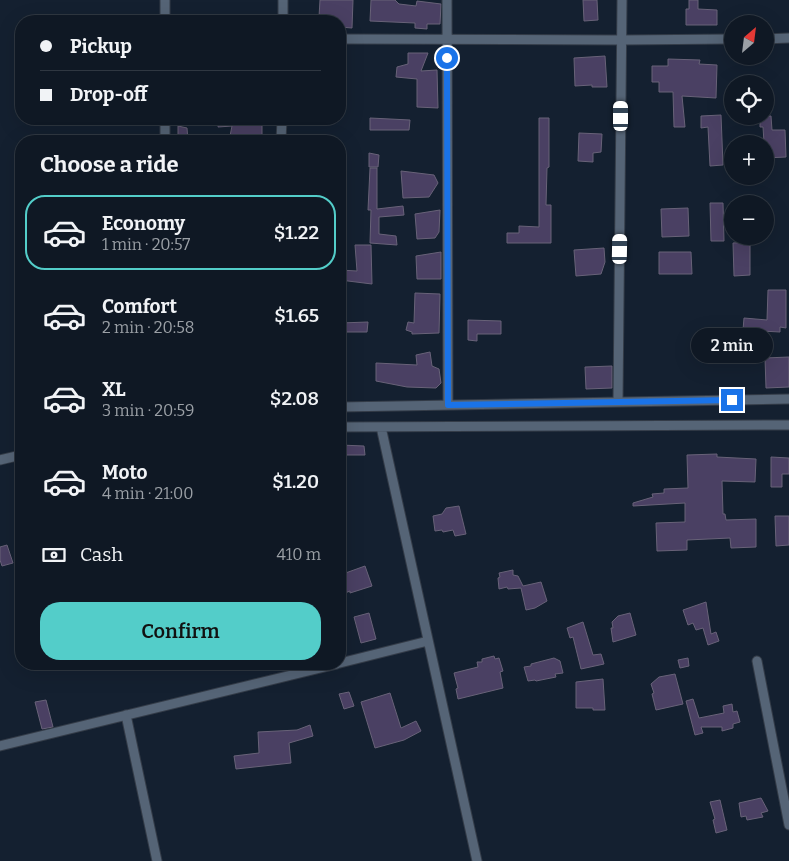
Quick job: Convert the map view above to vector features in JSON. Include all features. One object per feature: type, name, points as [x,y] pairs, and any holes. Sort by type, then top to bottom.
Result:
[{"type":"street","points":[[165,0],[165,15]]},
{"type":"street","points":[[283,0],[283,15]]},
{"type":"street","points":[[447,0],[448,405]]},
{"type":"street","points":[[618,401],[622,0]]},
{"type":"street","points":[[774,38],[789,38]]},
{"type":"street","points":[[346,40],[724,39]]},
{"type":"street","points":[[346,407],[789,399]]},
{"type":"street","points":[[346,427],[789,425]]},
{"type":"street","points":[[380,427],[477,861]]},
{"type":"street","points":[[0,460],[15,456]]},
{"type":"street","points":[[346,661],[428,641]]},
{"type":"street","points":[[757,661],[789,825]]},
{"type":"street","points":[[0,746],[309,670]]},
{"type":"street","points":[[126,715],[157,861]]},
{"type":"building","points":[[320,0],[353,0],[352,28],[346,28],[346,15],[319,15]]},
{"type":"building","points":[[371,0],[395,0],[399,4],[416,6],[417,1],[441,4],[440,24],[427,24],[427,29],[415,28],[415,23],[370,21]]},
{"type":"building","points":[[583,0],[597,0],[598,20],[584,21]]},
{"type":"building","points":[[689,0],[698,0],[698,9],[717,10],[717,25],[686,25],[686,9],[689,9]]},
{"type":"building","points":[[408,53],[428,53],[421,71],[437,70],[438,108],[417,107],[417,79],[396,77],[397,67],[408,64]]},
{"type":"building","points":[[605,56],[607,87],[592,87],[592,85],[575,86],[574,58]]},
{"type":"building","points":[[668,59],[700,60],[699,64],[717,65],[716,98],[682,96],[685,127],[674,127],[673,92],[659,92],[659,82],[652,82],[652,66],[668,66]]},
{"type":"building","points":[[721,115],[723,165],[710,166],[708,127],[701,128],[701,116]]},
{"type":"building","points":[[370,118],[410,120],[409,130],[370,130]]},
{"type":"building","points":[[539,118],[549,118],[549,167],[547,168],[546,205],[551,205],[551,243],[507,243],[507,233],[519,233],[519,226],[539,227]]},
{"type":"building","points":[[218,125],[262,125],[262,135],[230,135],[232,126],[218,127]]},
{"type":"building","points":[[760,125],[772,125],[772,130],[785,130],[786,157],[774,158],[774,135],[764,135],[763,127],[760,127]]},
{"type":"building","points":[[178,126],[187,128],[188,135],[178,135]]},
{"type":"building","points":[[579,133],[602,134],[601,152],[593,153],[593,162],[578,161]]},
{"type":"building","points":[[369,153],[379,155],[378,167],[369,167]]},
{"type":"building","points":[[370,168],[377,168],[377,209],[403,206],[404,215],[379,217],[379,234],[396,236],[397,245],[370,243],[371,210],[368,210]]},
{"type":"building","points":[[401,171],[434,175],[438,183],[429,197],[403,198]]},
{"type":"building","points":[[710,203],[723,203],[724,241],[711,241]]},
{"type":"building","points":[[688,208],[689,236],[662,237],[661,209]]},
{"type":"building","points":[[440,210],[439,232],[435,238],[417,239],[415,214]]},
{"type":"building","points":[[355,245],[371,245],[372,284],[346,281],[346,270],[357,271]]},
{"type":"building","points":[[733,245],[750,245],[750,275],[734,276]]},
{"type":"building","points":[[604,248],[605,262],[601,274],[576,276],[574,250]]},
{"type":"building","points":[[441,252],[441,279],[417,279],[416,256]]},
{"type":"building","points":[[659,252],[691,252],[692,274],[659,274]]},
{"type":"building","points":[[768,290],[786,290],[786,328],[780,327],[780,332],[743,330],[744,318],[767,320]]},
{"type":"building","points":[[415,293],[440,294],[439,333],[412,334],[412,332],[406,330],[408,322],[414,323]]},
{"type":"building","points":[[468,320],[501,321],[501,334],[477,334],[477,341],[468,340]]},
{"type":"building","points":[[368,322],[367,332],[346,332],[346,323]]},
{"type":"building","points":[[430,352],[432,366],[439,369],[441,383],[436,388],[407,387],[376,381],[376,363],[417,365],[416,355]]},
{"type":"building","points":[[789,357],[789,387],[766,388],[765,358]]},
{"type":"building","points":[[612,366],[612,388],[586,389],[585,367]]},
{"type":"building","points":[[346,445],[364,446],[365,455],[346,455]]},
{"type":"building","points":[[717,454],[717,457],[756,459],[755,482],[722,481],[723,514],[725,514],[726,520],[756,519],[756,547],[731,548],[730,538],[687,540],[687,550],[657,551],[656,523],[685,522],[685,503],[633,506],[633,503],[653,497],[652,494],[664,493],[664,489],[688,488],[687,455]]},
{"type":"building","points":[[771,457],[789,458],[789,474],[782,474],[782,487],[771,487]]},
{"type":"building","points":[[459,506],[466,534],[455,536],[453,530],[435,531],[433,516],[442,514],[446,508]]},
{"type":"building","points":[[775,516],[789,516],[789,545],[776,546]]},
{"type":"building","points":[[7,545],[13,563],[2,566],[0,547]]},
{"type":"building","points":[[365,566],[372,586],[346,593],[346,573]]},
{"type":"building","points":[[513,570],[513,575],[518,576],[523,586],[541,582],[547,601],[535,608],[526,610],[521,588],[508,589],[507,587],[499,589],[499,573]]},
{"type":"building","points":[[706,602],[711,634],[716,632],[719,641],[708,645],[703,628],[696,630],[693,623],[688,625],[683,610]]},
{"type":"building","points":[[369,613],[376,639],[361,643],[354,617]]},
{"type":"building","points":[[630,613],[636,635],[613,642],[612,622],[618,616]]},
{"type":"building","points":[[583,622],[593,655],[601,654],[604,664],[581,669],[573,637],[570,638],[567,628]]},
{"type":"building","points":[[494,656],[495,659],[499,658],[503,671],[500,672],[503,688],[458,699],[456,689],[458,688],[454,673],[478,667],[477,662],[482,662],[482,659]]},
{"type":"building","points":[[554,658],[560,661],[563,673],[555,674],[556,677],[528,681],[524,667]]},
{"type":"building","points":[[688,658],[689,666],[680,668],[678,660]]},
{"type":"building","points":[[675,674],[683,704],[656,710],[651,684],[659,677]]},
{"type":"building","points":[[603,679],[605,710],[576,708],[576,682]]},
{"type":"building","points":[[349,692],[354,706],[344,709],[339,694]]},
{"type":"building","points":[[390,693],[401,728],[416,721],[421,731],[404,740],[375,748],[361,702]]},
{"type":"building","points":[[693,699],[699,718],[724,713],[723,706],[732,704],[733,712],[737,711],[740,722],[733,724],[733,728],[722,731],[722,727],[701,727],[703,733],[695,735],[686,701]]},
{"type":"building","points":[[46,700],[53,727],[42,729],[35,702]]},
{"type":"building","points":[[310,725],[313,736],[289,743],[291,763],[236,769],[234,756],[259,753],[258,732],[297,730]]},
{"type":"building","points":[[761,798],[768,811],[761,813],[763,817],[747,820],[746,816],[741,817],[739,803]]},
{"type":"building","points":[[720,800],[727,830],[716,833],[713,820],[715,819],[710,802]]},
{"type":"route","points":[[447,58],[448,405],[732,400]]}]
